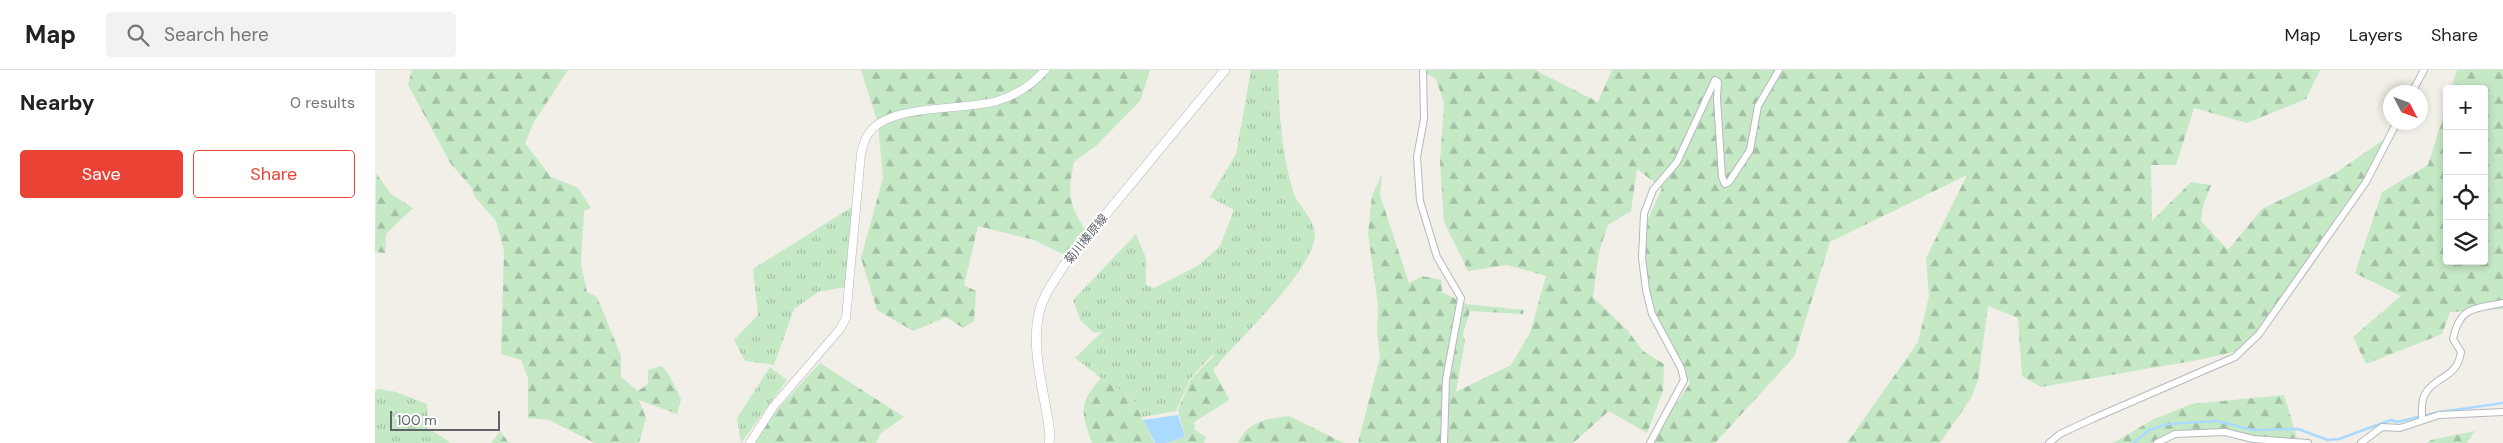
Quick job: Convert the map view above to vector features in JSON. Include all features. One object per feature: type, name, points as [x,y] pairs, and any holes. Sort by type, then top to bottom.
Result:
[{"type":"main road","name":"菊川榛原線","points":[[1049,443],[1050,435],[1037,355],[1036,332],[1039,312],[1047,292],[1064,266],[1225,70]]},
{"type":"street","points":[[751,443],[773,407],[840,329],[846,318],[861,154],[870,131],[879,124],[897,116],[997,101],[1018,93],[1035,81],[1045,70]]},
{"type":"street","points":[[1423,70],[1424,119],[1417,157],[1419,201],[1437,258],[1461,298],[1446,379],[1444,443]]},
{"type":"street","points":[[1650,443],[1684,380],[1681,368],[1652,314],[1646,290],[1642,258],[1644,214],[1653,190],[1677,162],[1715,80],[1718,82],[1717,98],[1722,177],[1725,184],[1729,182],[1750,150],[1758,106],[1779,70]]},
{"type":"street","points":[[2416,85],[2424,70]]},
{"type":"street","points":[[2049,443],[2059,434],[2092,418],[2235,357],[2259,334],[2366,182],[2393,130]]},
{"type":"street","points":[[2421,419],[2424,397],[2429,390],[2454,371],[2459,362],[2461,352],[2453,339],[2457,323],[2464,313],[2503,304]]},
{"type":"street","points":[[2361,443],[2382,427],[2400,428],[2421,419],[2439,415],[2503,412]]},
{"type":"street","points":[[2157,443],[2175,434],[2225,432],[2253,440],[2308,443]]},
{"type":"green space","points":[[412,70],[568,70],[534,122],[525,143],[551,177],[578,188],[591,208],[584,211],[581,264],[587,292],[597,297],[621,356],[621,377],[638,391],[648,384],[648,370],[662,366],[669,375],[681,399],[677,414],[639,400],[646,418],[639,443],[595,443],[549,420],[528,418],[528,378],[521,360],[501,354],[504,251],[496,221],[475,197],[471,187],[451,164],[408,85]]},
{"type":"green space","points":[[861,70],[1150,70],[1140,101],[1097,145],[1074,162],[1070,191],[1071,199],[1076,214],[1086,232],[1063,254],[1034,240],[978,226],[964,285],[976,291],[974,321],[963,328],[946,317],[913,331],[877,310],[861,258],[883,178],[878,124]]},
{"type":"green space","points":[[1251,70],[1278,70],[1283,146],[1289,176],[1293,191],[1314,228],[1314,242],[1308,256],[1286,289],[1257,322],[1218,364],[1213,354],[1190,379],[1176,411],[1142,417],[1132,397],[1101,378],[1075,358],[1103,331],[1094,333],[1081,321],[1073,300],[1136,234],[1146,258],[1146,285],[1154,288],[1199,265],[1220,246],[1234,210],[1210,197],[1236,154]]},
{"type":"green space","points":[[1425,70],[1535,70],[1598,102],[1612,70],[2320,70],[2306,99],[2247,123],[2194,108],[2176,165],[2151,165],[2152,221],[2191,182],[2211,185],[2203,206],[2201,221],[2228,250],[2262,209],[2334,174],[2392,134],[2357,196],[2308,272],[2242,350],[2198,360],[2041,387],[2022,376],[2018,318],[1988,306],[1978,381],[1971,398],[1940,443],[1847,443],[1918,342],[1929,296],[1926,258],[1967,175],[1830,242],[1794,357],[1715,443],[1650,443],[1690,383],[1654,317],[1643,271],[1645,225],[1662,188],[1637,169],[1631,211],[1608,225],[1599,252],[1593,297],[1628,331],[1643,351],[1664,364],[1663,391],[1647,433],[1609,411],[1573,443],[1358,443],[1380,357],[1377,332],[1378,305],[1368,234],[1372,196],[1382,174],[1380,195],[1409,283],[1422,276],[1441,280],[1442,292],[1466,304],[1524,310],[1523,314],[1470,311],[1463,334],[1465,341],[1456,392],[1511,365],[1530,333],[1546,276],[1507,265],[1468,271],[1444,222],[1440,161],[1444,103],[1436,79],[1426,73]]},
{"type":"green space","points":[[2457,70],[2503,70],[2503,309],[2450,312],[2442,334],[2366,364],[2353,337],[2401,296],[2355,273],[2382,192],[2428,165],[2443,117],[2443,265],[2488,265],[2488,85],[2452,85]]},
{"type":"green space","points":[[376,173],[391,194],[413,208],[386,234],[385,253],[375,252]]},
{"type":"green space","points":[[852,207],[845,287],[818,292],[794,309],[774,365],[745,361],[734,340],[758,315],[753,269]]},
{"type":"green space","points":[[1214,356],[1218,364],[1213,369],[1229,399],[1228,401],[1194,422],[1195,430],[1206,437],[1204,443],[1166,443],[1185,437],[1178,410],[1191,379]]},
{"type":"green space","points":[[820,363],[904,417],[881,433],[876,443],[751,443],[755,434]]},
{"type":"green space","points":[[770,367],[787,380],[741,443],[737,418]]},
{"type":"green space","points":[[1101,378],[1132,397],[1154,443],[1092,443],[1084,416],[1084,409],[1088,395]]},
{"type":"green space","points":[[378,389],[396,392],[427,404],[428,428],[451,443],[375,443],[375,391]]},
{"type":"green space","points":[[2284,395],[2297,438],[2262,440],[2230,431],[2205,429],[2172,432],[2157,443],[2113,443],[2154,419],[2192,404]]},
{"type":"green space","points":[[1289,416],[1343,443],[1238,443],[1247,430],[1259,422]]},
{"type":"green space","points":[[500,431],[509,443],[491,443]]},
{"type":"green space","points":[[2475,431],[2467,443],[2427,443],[2431,440]]},
{"type":"water","points":[[1178,415],[1185,437],[1166,443],[1155,443],[1143,420]]},
{"type":"waterway","points":[[2440,412],[2503,403]]},
{"type":"waterway","points":[[2133,443],[2149,430],[2168,424],[2217,421],[2252,430],[2298,429],[2328,440],[2339,439],[2391,420],[2397,422],[2435,413]]}]
